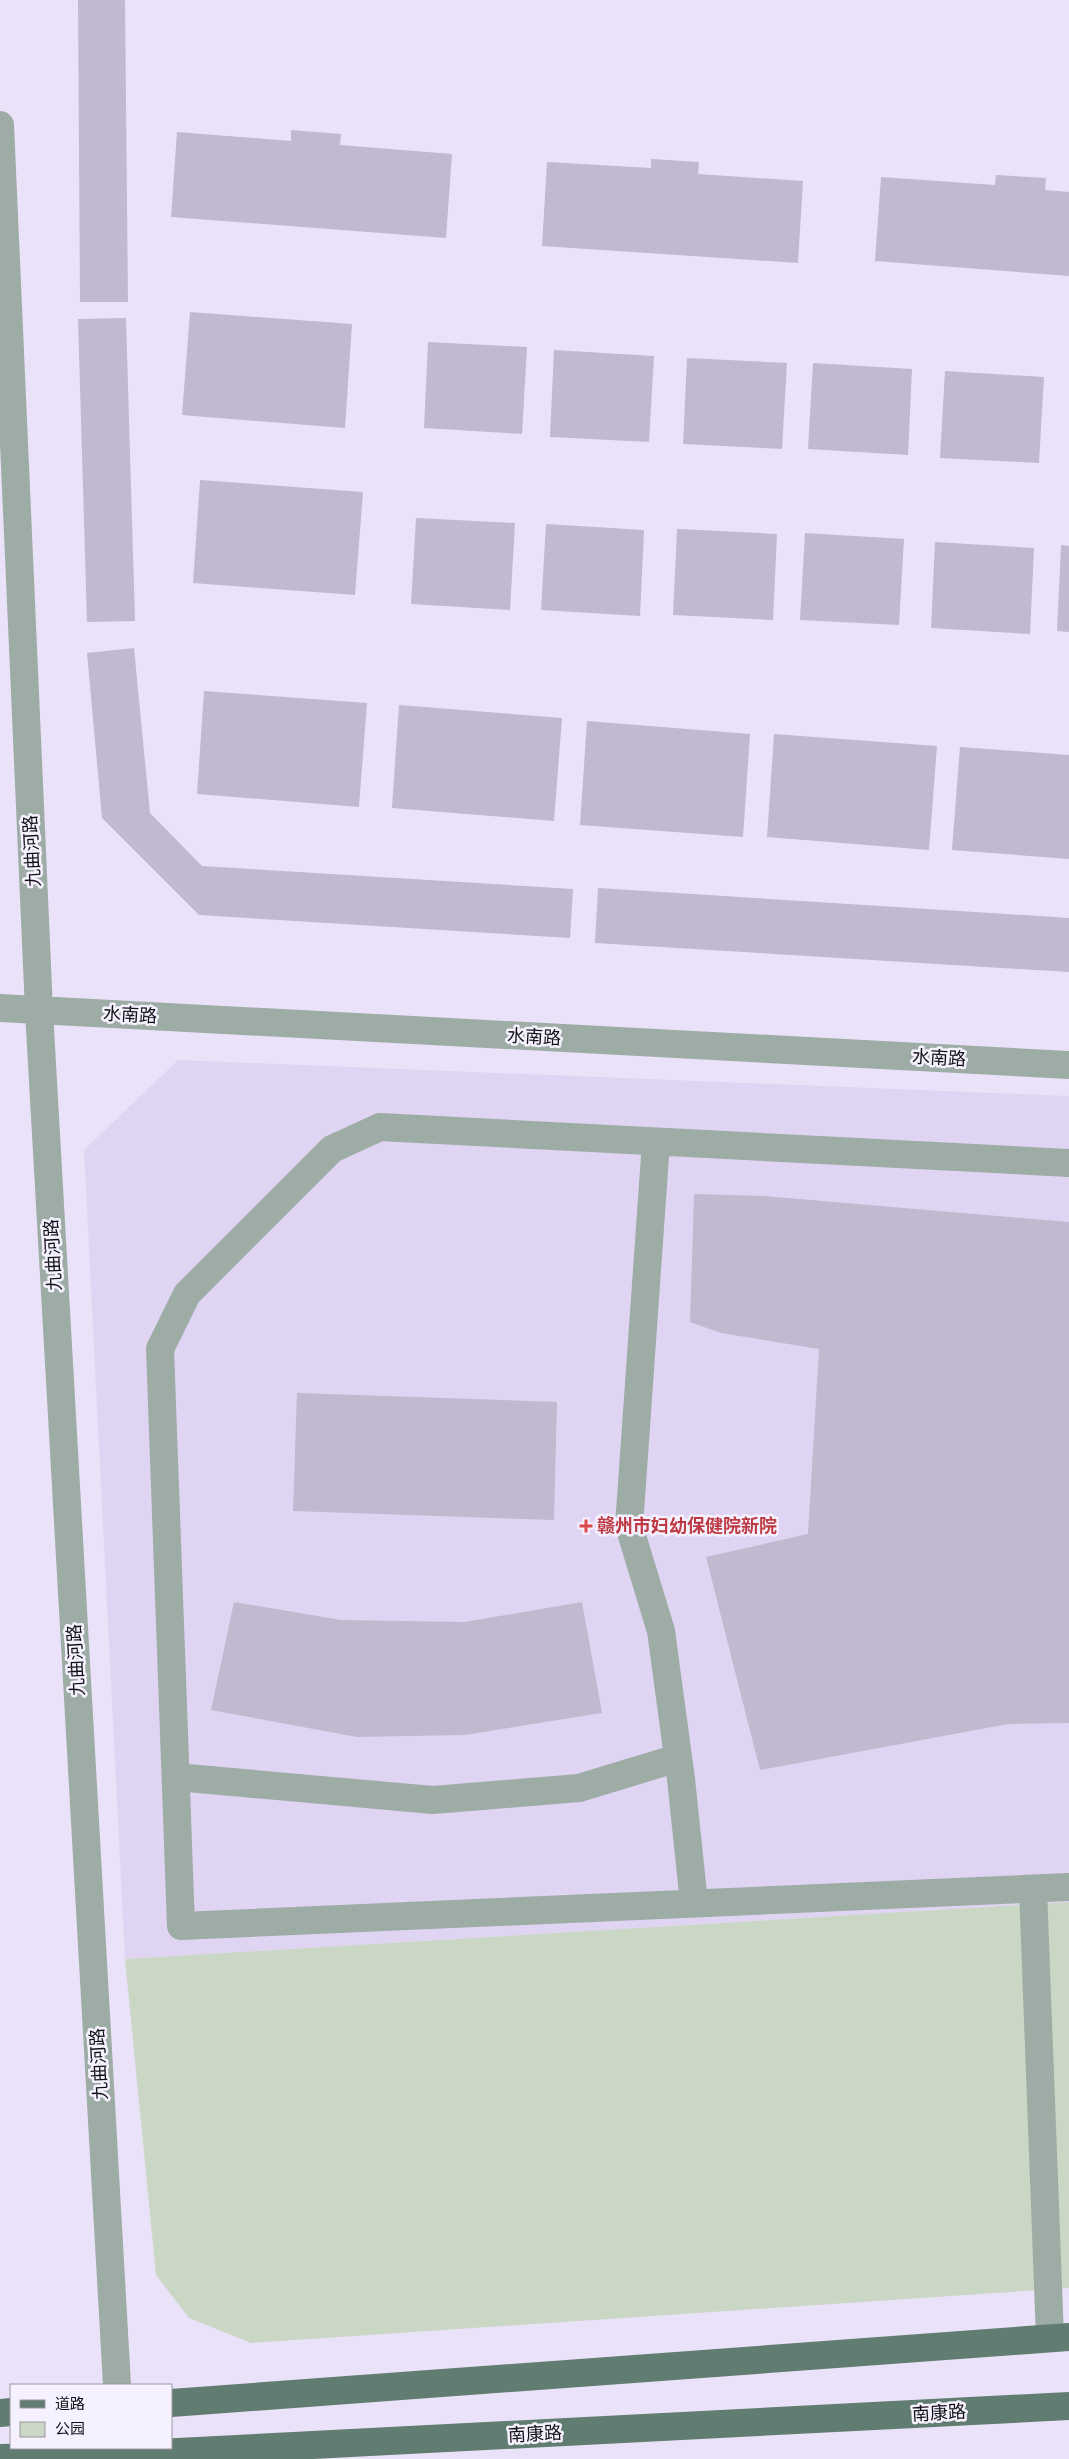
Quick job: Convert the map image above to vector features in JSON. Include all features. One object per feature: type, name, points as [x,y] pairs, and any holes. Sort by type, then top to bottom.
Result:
[{"type":"main road","points":[[172,2403],[1059,2337]]},
{"type":"main road","name":"南康路","points":[[0,2458],[119,2454],[1069,2406]]},
{"type":"street","name":"九曲河路","points":[[0,125],[39,1011],[117,2384]]},
{"type":"street","name":"水南路","points":[[0,1008],[1069,1065]]},
{"type":"street","points":[[1069,1163],[380,1127],[332,1149],[187,1294],[160,1349],[181,1926],[1069,1887]]},
{"type":"street","points":[[656,1142],[629,1526],[661,1631],[678,1758],[694,1903]]},
{"type":"street","points":[[176,1777],[433,1800],[579,1788],[678,1758]]},
{"type":"street","points":[[1033,1889],[1059,2337]]},
{"type":"shaded area","name":"赣州市妇幼保健院新院","points":[[178,1060],[1069,1096],[1069,1902],[125,1959],[84,1150]]},
{"type":"green space","points":[[1069,1902],[1069,2288],[251,2343],[189,2318],[156,2275],[125,1959]]},
{"type":"building","points":[[78,0],[125,0],[128,302],[80,302]]},
{"type":"building","points":[[291,130],[341,134],[340,145],[452,154],[446,238],[171,217],[177,132],[291,141]]},
{"type":"building","points":[[651,159],[699,162],[698,174],[803,181],[798,263],[542,246],[547,162],[651,168]]},
{"type":"building","points":[[996,175],[1046,178],[1045,190],[1069,192],[1069,276],[875,261],[881,177],[995,185]]},
{"type":"building","points":[[190,312],[352,324],[345,428],[182,415]]},
{"type":"building","points":[[126,318],[135,621],[87,622],[78,319]]},
{"type":"building","points":[[428,342],[527,347],[522,434],[424,428]]},
{"type":"building","points":[[554,350],[654,356],[649,442],[550,437]]},
{"type":"building","points":[[687,358],[787,363],[782,449],[683,444]]},
{"type":"building","points":[[813,363],[912,369],[908,455],[808,449]]},
{"type":"building","points":[[945,371],[1044,377],[1039,463],[940,458]]},
{"type":"building","points":[[200,480],[363,492],[355,595],[193,583]]},
{"type":"building","points":[[416,518],[515,523],[510,610],[411,604]]},
{"type":"building","points":[[546,524],[644,530],[640,616],[541,610]]},
{"type":"building","points":[[677,529],[777,534],[773,620],[673,615]]},
{"type":"building","points":[[805,533],[904,539],[899,625],[800,620]]},
{"type":"building","points":[[935,542],[1034,548],[1030,634],[931,628]]},
{"type":"building","points":[[1061,545],[1069,546],[1069,632],[1057,631]]},
{"type":"building","points":[[134,648],[150,813],[202,866],[573,889],[570,938],[199,915],[102,818],[87,653]]},
{"type":"building","points":[[204,691],[367,703],[359,807],[197,794]]},
{"type":"building","points":[[399,705],[562,718],[554,821],[392,808]]},
{"type":"building","points":[[587,721],[750,734],[743,837],[580,825]]},
{"type":"building","points":[[774,734],[937,746],[929,850],[767,837]]},
{"type":"building","points":[[960,747],[1069,755],[1069,859],[952,850]]},
{"type":"building","points":[[598,888],[1069,918],[1069,972],[595,943]]},
{"type":"building","points":[[694,1194],[764,1196],[1069,1222],[1069,1723],[1008,1724],[760,1770],[706,1557],[808,1534],[819,1349],[721,1333],[690,1322]]},
{"type":"building","points":[[297,1393],[557,1402],[554,1520],[293,1511]]},
{"type":"building","points":[[234,1602],[341,1620],[465,1622],[582,1602],[602,1713],[465,1735],[357,1737],[211,1710]]},
{"type":"place","name":"赣州市妇幼保健院新院","points":[[586,1526]]}]
